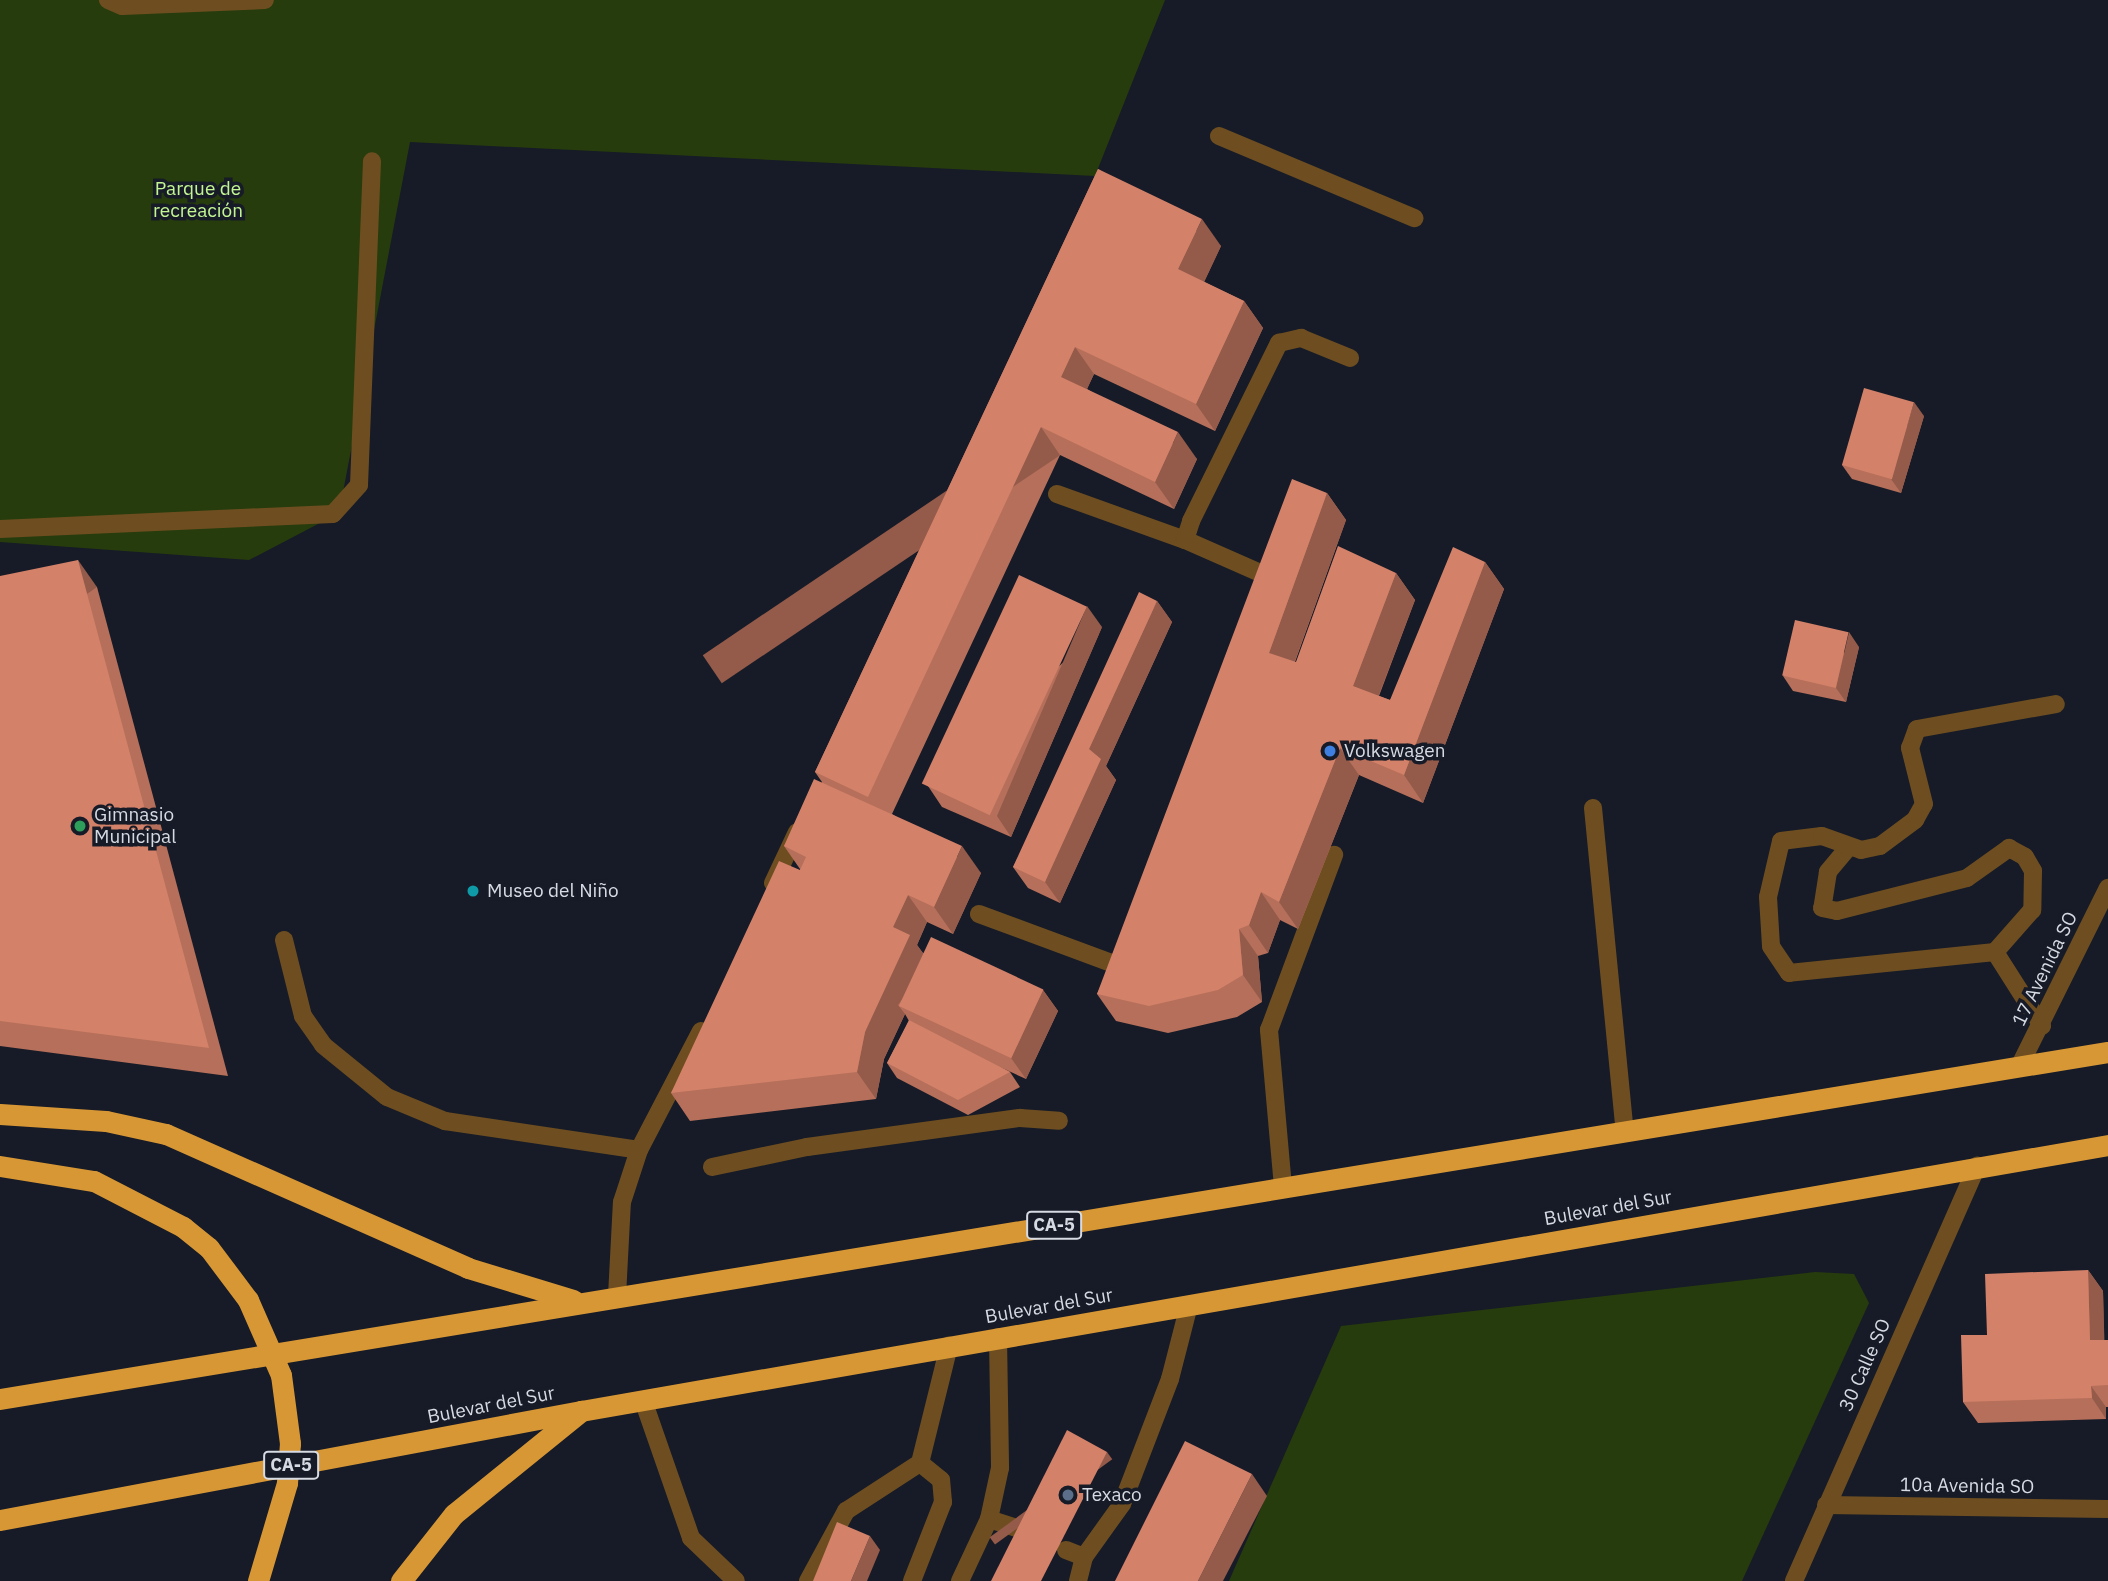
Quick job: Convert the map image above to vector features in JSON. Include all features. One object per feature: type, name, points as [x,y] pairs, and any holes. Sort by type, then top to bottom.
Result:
[{"type":"highway","name":"CA-5","points":[[0,1399],[2108,1052]]},
{"type":"highway","points":[[0,1114],[106,1121],[179,1139],[468,1268],[582,1303]]},
{"type":"highway","name":"Bulevar del Sur","points":[[0,1520],[581,1411],[2108,1145]]},
{"type":"highway","points":[[0,1166],[94,1181],[183,1227],[209,1248],[248,1300],[285,1397],[287,1483],[258,1581]]},
{"type":"highway","points":[[401,1581],[454,1514],[581,1411]]},
{"type":"street","points":[[108,0],[122,6],[265,0]]},
{"type":"street","points":[[1219,136],[1414,218]]},
{"type":"street","points":[[0,529],[333,514],[359,485],[372,161]]},
{"type":"street","points":[[1185,540],[1279,343],[1301,338],[1350,358]]},
{"type":"street","points":[[1057,494],[1185,540],[1258,572]]},
{"type":"street","points":[[1847,849],[1828,872],[1822,908],[1837,911],[1967,878],[2009,848],[2025,857],[2033,871],[2032,910],[1995,952],[1783,970],[1770,934],[1775,849],[1797,836],[1822,836],[1847,849],[1881,846],[1915,820],[1924,804],[1910,748],[1917,729],[2056,704]]},
{"type":"street","points":[[1592,808],[1625,1132]]},
{"type":"street","points":[[767,896],[808,810]]},
{"type":"street","points":[[1283,1187],[1269,1030],[1334,855]]},
{"type":"street","name":"17 Avenida SO","points":[[2019,1067],[2042,1026],[2108,888]]},
{"type":"street","points":[[979,914],[1109,962]]},
{"type":"street","points":[[284,940],[303,1016],[323,1045],[387,1097],[445,1121],[639,1150]]},
{"type":"street","points":[[1995,952],[2042,1026]]},
{"type":"street","points":[[617,1296],[622,1202],[639,1150],[708,1018]]},
{"type":"street","points":[[712,1167],[980,1124],[1059,1121]]},
{"type":"street","name":"30 Calle SO","points":[[1794,1581],[1977,1166]]},
{"type":"street","points":[[1079,1581],[1084,1557],[1122,1504],[1170,1378],[1189,1305]]},
{"type":"street","points":[[960,1581],[989,1519],[1000,1468],[998,1337]]},
{"type":"street","points":[[808,1581],[846,1511],[920,1463],[949,1346]]},
{"type":"street","points":[[643,1400],[691,1538],[736,1581]]},
{"type":"street","points":[[912,1581],[943,1502],[941,1480],[920,1463]]},
{"type":"street","name":"10a Avenida SO","points":[[1826,1505],[2108,1509]]},
{"type":"street","points":[[989,1519],[1024,1531]]},
{"type":"street","points":[[1066,1550],[1084,1557]]},
{"type":"green space","name":"Parque de recreación","points":[[0,0],[1165,0],[1095,176],[410,142],[339,513],[249,560],[0,542]]},
{"type":"green space","points":[[1815,1272],[1854,1274],[1869,1303],[1742,1581],[1229,1581],[1341,1326]]},
{"type":"building","points":[[1098,169],[1202,219],[1178,269],[1244,301],[1196,404],[1075,347],[1061,377],[1178,432],[1155,482],[1041,427],[868,797],[815,772]]},
{"type":"building","points":[[1864,388],[1914,402],[1892,479],[1842,465]]},
{"type":"building","name":"Volkswagen","points":[[1292,479],[1327,493],[1269,653],[1296,662],[1338,546],[1396,573],[1353,686],[1390,700],[1453,547],[1485,562],[1404,775],[1340,748],[1279,902],[1261,892],[1249,925],[1239,929],[1243,975],[1218,990],[1149,1006],[1097,994]]},
{"type":"building","name":"Gimnasio Municipal","points":[[78,560],[209,1048],[0,1021],[0,576]]},
{"type":"building","points":[[1019,575],[1087,607],[990,815],[922,783]]},
{"type":"building","points":[[1139,592],[1157,601],[1089,749],[1101,759],[1045,882],[1013,867]]},
{"type":"building","points":[[1795,620],[1849,632],[1836,688],[1782,676]]},
{"type":"building","points":[[814,779],[962,846],[934,907],[908,895],[893,927],[910,935],[865,1032],[857,1072],[671,1093],[779,861],[800,870],[806,857],[784,846]]},
{"type":"building","points":[[931,937],[1043,989],[1011,1058],[899,1006]]},
{"type":"building","points":[[909,1020],[1010,1072],[958,1100],[887,1063]]},
{"type":"building","points":[[2088,1270],[2090,1340],[2108,1340],[2108,1385],[2091,1386],[2092,1398],[1963,1402],[1961,1335],[1987,1335],[1985,1274]]},
{"type":"building","name":"Texaco","points":[[1067,1430],[1107,1452],[1041,1581],[991,1581]]},
{"type":"building","points":[[1185,1441],[1252,1474],[1198,1581],[1115,1581]]},
{"type":"building","points":[[837,1522],[870,1536],[851,1581],[813,1581]]},
{"type":"place","name":"Volkswagen","points":[[1330,751]]},
{"type":"place","name":"Gimnasio Municipal","points":[[80,826]]},
{"type":"place","name":"Museo del Niño","points":[[473,891]]},
{"type":"place","name":"Texaco","points":[[1068,1495]]}]
